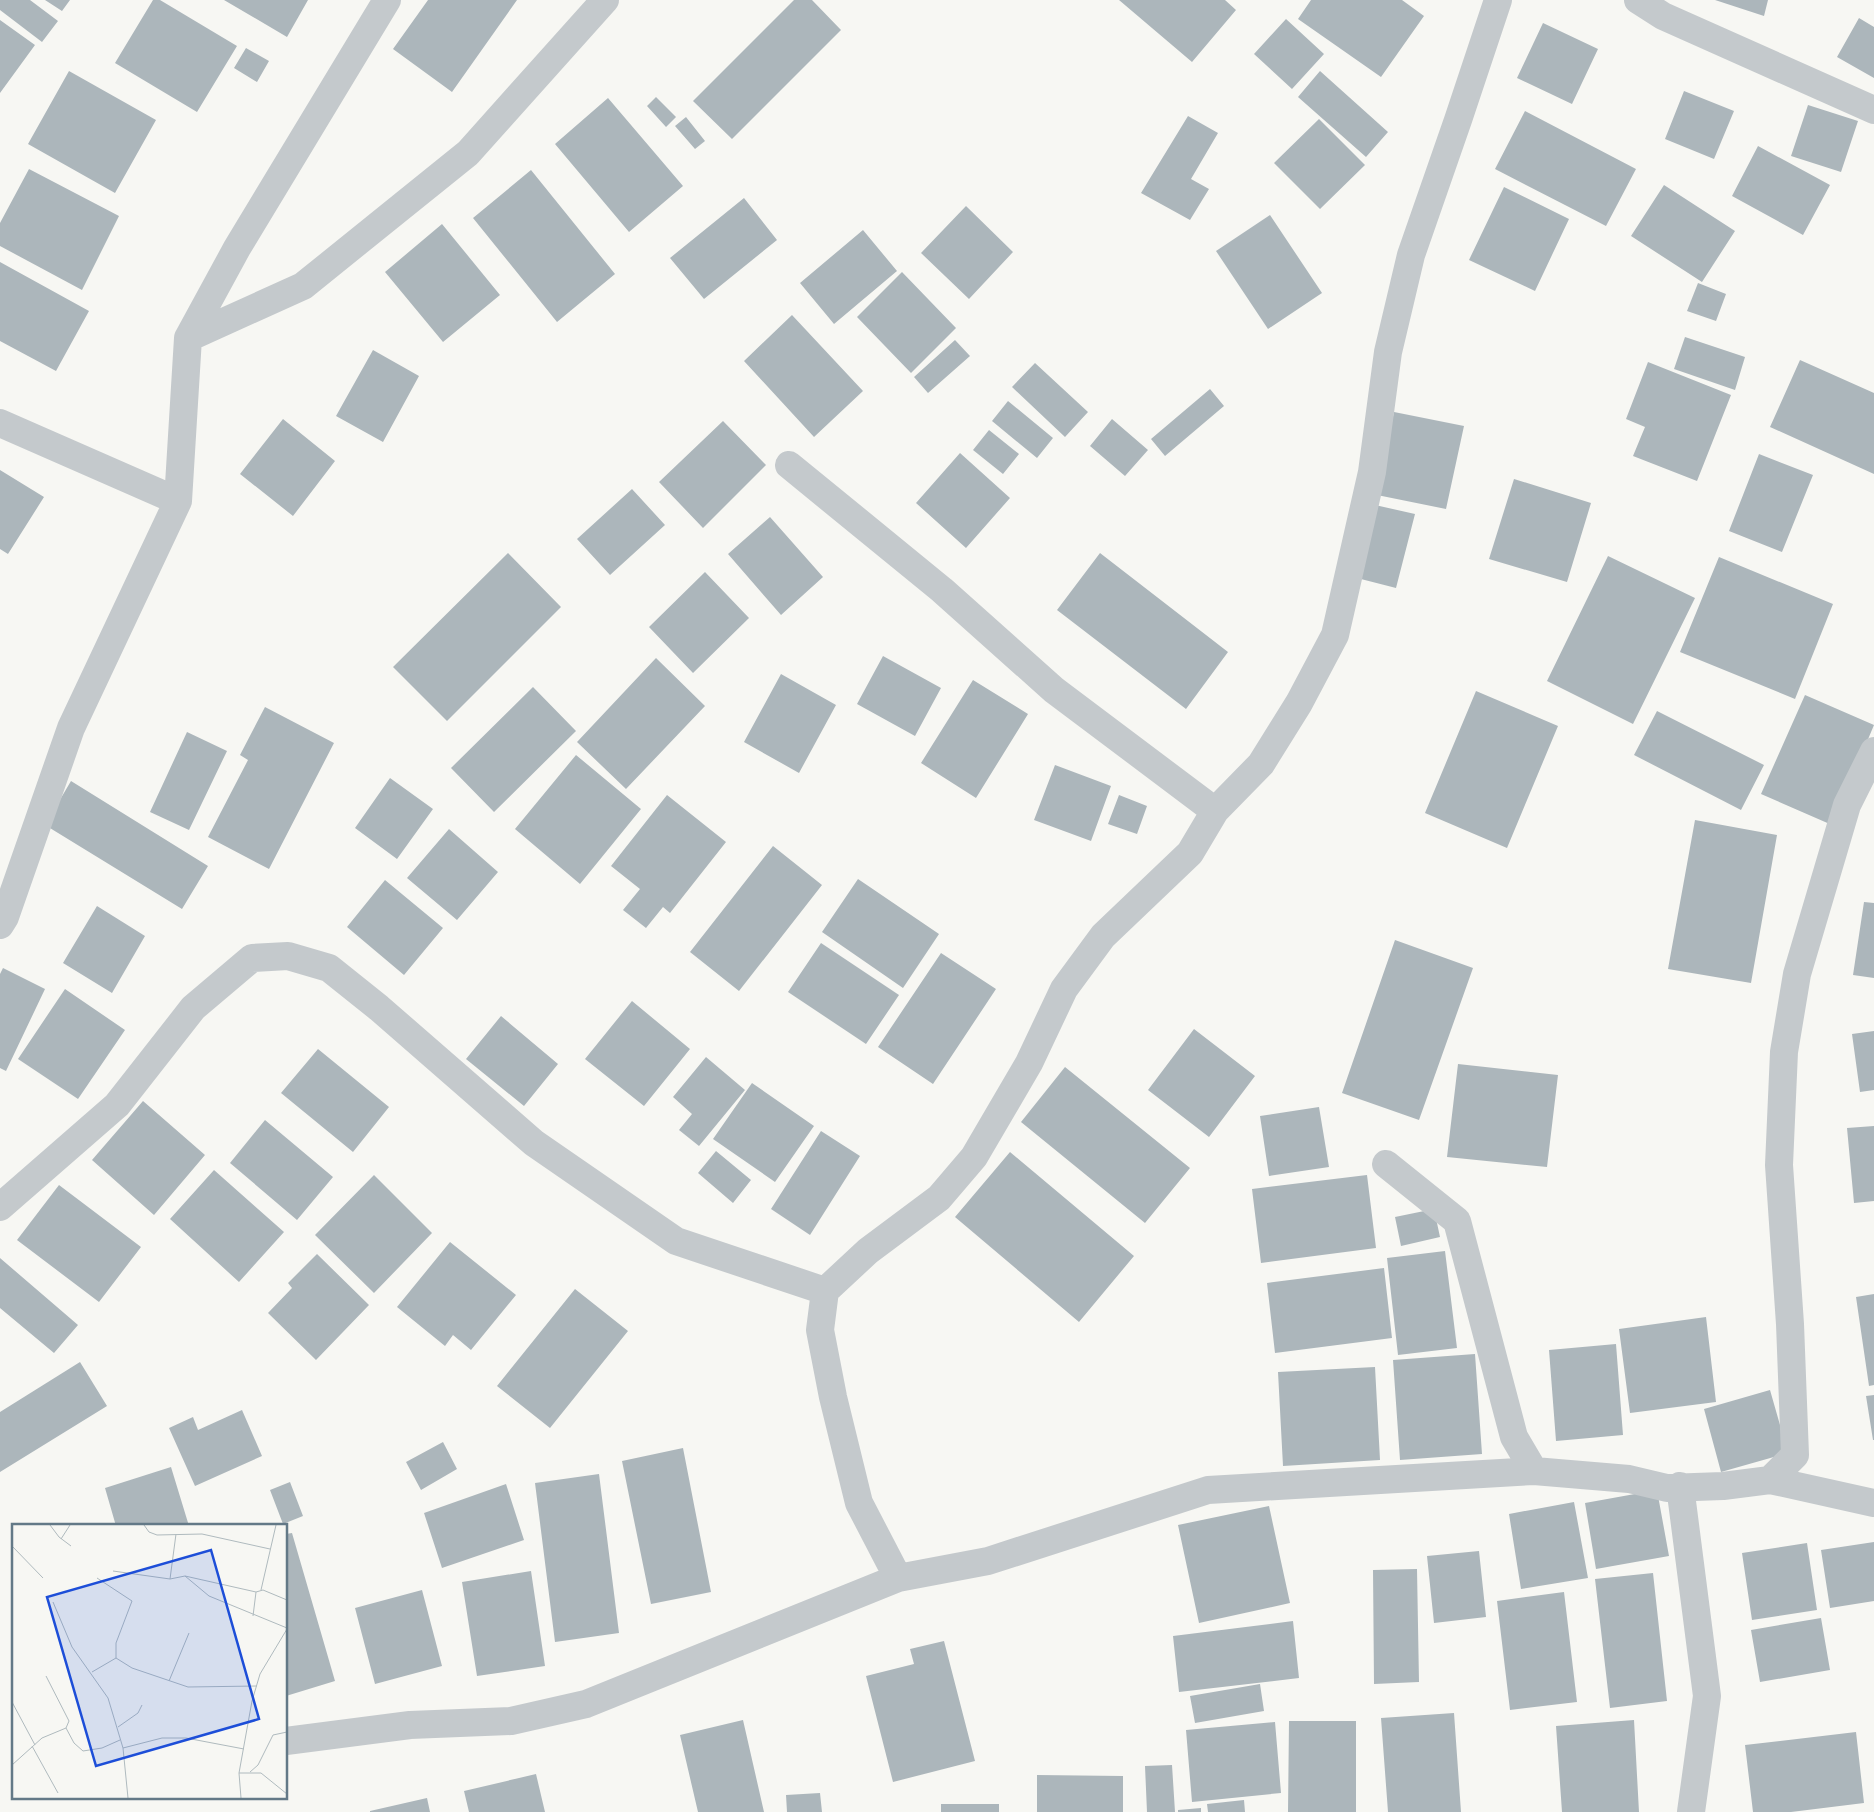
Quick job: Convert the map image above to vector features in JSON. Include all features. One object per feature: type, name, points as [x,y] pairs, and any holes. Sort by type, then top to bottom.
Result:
[{"type":"street","points":[[0,925],[5,917],[71,728],[178,501],[188,338],[237,248],[387,0]]},
{"type":"street","points":[[188,338],[303,286],[468,153],[606,0]]},
{"type":"street","points":[[898,1578],[859,1503],[833,1397],[820,1330],[825,1291],[868,1251],[939,1198],[974,1157],[1029,1063],[1064,990],[1103,936],[1190,854],[1215,811],[1261,764],[1299,703],[1335,635],[1372,472],[1388,352],[1411,255],[1498,0]]},
{"type":"street","points":[[1638,0],[1663,16],[1874,110]]},
{"type":"street","points":[[0,423],[178,501]]},
{"type":"street","points":[[789,465],[942,590],[1054,690],[1215,811]]},
{"type":"street","points":[[1770,1480],[1795,1455],[1790,1324],[1779,1165],[1784,1052],[1797,974],[1847,805],[1874,751]]},
{"type":"street","points":[[0,1207],[117,1105],[193,1008],[252,958],[288,956],[329,968],[379,1008],[534,1143],[676,1242],[825,1291]]},
{"type":"street","points":[[1386,1164],[1457,1221],[1514,1437],[1534,1471]]},
{"type":"street","points":[[288,1741],[410,1725],[511,1721],[586,1704],[898,1578],[988,1561],[1208,1490],[1534,1471],[1629,1479],[1667,1488],[1680,1486],[1723,1486],[1770,1480],[1874,1503]]},
{"type":"street","points":[[1680,1486],[1707,1696],[1691,1812]]},
{"type":"building","points":[[0,0],[30,0],[58,21],[42,42],[0,10]]},
{"type":"building","points":[[45,0],[70,0],[62,11]]},
{"type":"building","points":[[153,0],[160,0],[237,46],[197,112],[115,63]]},
{"type":"building","points":[[224,0],[308,0],[287,37]]},
{"type":"building","points":[[428,0],[517,0],[452,92],[393,49]]},
{"type":"building","points":[[794,0],[812,0],[841,30],[732,139],[693,101]]},
{"type":"building","points":[[1119,0],[1225,0],[1236,10],[1192,62]]},
{"type":"building","points":[[1311,0],[1402,0],[1424,16],[1381,77],[1298,19]]},
{"type":"building","points":[[1715,0],[1768,0],[1764,16]]},
{"type":"building","points":[[1859,18],[1874,27],[1874,78],[1837,57]]},
{"type":"building","points":[[1286,19],[1324,54],[1292,89],[1254,54]]},
{"type":"building","points":[[0,20],[35,45],[0,93]]},
{"type":"building","points":[[1543,23],[1598,49],[1572,104],[1517,78]]},
{"type":"building","points":[[246,48],[269,61],[257,82],[234,68]]},
{"type":"building","points":[[69,71],[156,120],[115,193],[28,144]]},
{"type":"building","points":[[1320,71],[1388,132],[1366,157],[1298,97]]},
{"type":"building","points":[[1684,91],[1734,111],[1714,159],[1665,139]]},
{"type":"building","points":[[656,97],[676,117],[666,127],[647,106]]},
{"type":"building","points":[[608,98],[683,186],[629,232],[555,144]]},
{"type":"building","points":[[1808,105],[1858,121],[1841,172],[1791,156]]},
{"type":"building","points":[[1525,111],[1636,169],[1606,226],[1495,169]]},
{"type":"building","points":[[1188,116],[1218,133],[1191,179],[1209,189],[1190,220],[1141,193]]},
{"type":"building","points":[[686,117],[705,141],[695,149],[675,126]]},
{"type":"building","points":[[1319,119],[1365,165],[1320,209],[1274,163]]},
{"type":"building","points":[[1758,146],[1830,185],[1803,235],[1732,196]]},
{"type":"building","points":[[29,169],[119,216],[82,290],[0,246],[0,223]]},
{"type":"building","points":[[531,170],[615,274],[557,322],[473,218]]},
{"type":"building","points":[[1664,185],[1735,231],[1702,282],[1631,236]]},
{"type":"building","points":[[1504,187],[1569,219],[1535,291],[1469,260]]},
{"type":"building","points":[[744,198],[777,240],[704,299],[670,258]]},
{"type":"building","points":[[966,206],[1013,252],[969,299],[921,253]]},
{"type":"building","points":[[1270,215],[1322,293],[1268,329],[1216,251]]},
{"type":"building","points":[[442,224],[500,295],[443,342],[385,272]]},
{"type":"building","points":[[863,230],[897,271],[834,324],[800,283]]},
{"type":"building","points":[[0,262],[89,311],[56,371],[0,341]]},
{"type":"building","points":[[902,272],[956,328],[911,373],[857,317]]},
{"type":"building","points":[[1698,283],[1726,294],[1716,321],[1687,311]]},
{"type":"building","points":[[792,315],[863,391],[814,437],[744,361]]},
{"type":"building","points":[[1685,337],[1745,357],[1735,390],[1674,369]]},
{"type":"building","points":[[955,340],[970,356],[928,393],[914,377]]},
{"type":"building","points":[[373,350],[419,376],[383,442],[336,416]]},
{"type":"building","points":[[1800,360],[1874,393],[1874,474],[1770,427]]},
{"type":"building","points":[[1648,362],[1731,395],[1697,481],[1633,456],[1645,427],[1626,419]]},
{"type":"building","points":[[1035,363],[1088,412],[1065,437],[1012,387]]},
{"type":"building","points":[[1210,389],[1224,406],[1165,456],[1151,439]]},
{"type":"building","points":[[1008,401],[1053,438],[1037,458],[992,421]]},
{"type":"building","points":[[1394,412],[1464,426],[1446,509],[1377,495]]},
{"type":"building","points":[[283,419],[335,461],[293,516],[240,474]]},
{"type":"building","points":[[1112,419],[1148,450],[1125,476],[1090,446]]},
{"type":"building","points":[[723,421],[766,465],[703,528],[659,482]]},
{"type":"building","points":[[989,430],[1019,454],[1003,474],[973,450]]},
{"type":"building","points":[[960,453],[1010,498],[966,548],[916,503]]},
{"type":"building","points":[[1759,454],[1813,475],[1782,552],[1729,531]]},
{"type":"building","points":[[0,470],[44,497],[8,554],[0,549]]},
{"type":"building","points":[[1514,479],[1591,503],[1567,582],[1489,559]]},
{"type":"building","points":[[632,489],[665,525],[610,575],[577,539]]},
{"type":"building","points":[[1375,505],[1415,514],[1396,588],[1357,578]]},
{"type":"building","points":[[770,517],[823,577],[781,615],[728,554]]},
{"type":"building","points":[[508,553],[561,607],[447,721],[393,667]]},
{"type":"building","points":[[1100,553],[1228,652],[1186,709],[1057,610]]},
{"type":"building","points":[[1608,556],[1695,598],[1633,724],[1547,681]]},
{"type":"building","points":[[1719,557],[1833,604],[1795,699],[1680,652]]},
{"type":"building","points":[[705,572],[749,618],[693,673],[649,627]]},
{"type":"building","points":[[883,656],[941,688],[915,736],[857,704]]},
{"type":"building","points":[[656,658],[705,706],[626,789],[577,742]]},
{"type":"building","points":[[781,674],[836,705],[799,773],[744,742]]},
{"type":"building","points":[[973,680],[1028,714],[976,798],[921,763]]},
{"type":"building","points":[[533,687],[576,731],[494,812],[451,768]]},
{"type":"building","points":[[1476,691],[1558,726],[1507,848],[1425,813]]},
{"type":"building","points":[[1805,695],[1874,725],[1832,825],[1761,794]]},
{"type":"building","points":[[265,707],[334,743],[269,869],[208,837],[248,760],[240,755]]},
{"type":"building","points":[[1657,711],[1764,765],[1741,810],[1634,755]]},
{"type":"building","points":[[187,732],[227,751],[189,830],[150,812]]},
{"type":"building","points":[[576,755],[641,809],[580,884],[515,829]]},
{"type":"building","points":[[1055,765],[1111,786],[1091,841],[1034,820]]},
{"type":"building","points":[[390,778],[433,809],[397,859],[355,828]]},
{"type":"building","points":[[71,781],[208,866],[182,909],[45,825]]},
{"type":"building","points":[[667,795],[726,842],[670,913],[663,907],[646,928],[623,910],[640,889],[611,866]]},
{"type":"building","points":[[1119,795],[1147,806],[1137,834],[1108,824]]},
{"type":"building","points":[[1695,820],[1777,835],[1751,983],[1668,969]]},
{"type":"building","points":[[449,829],[498,872],[457,920],[407,878]]},
{"type":"building","points":[[773,846],[822,885],[739,991],[690,952]]},
{"type":"building","points":[[858,879],[939,934],[903,988],[822,932]]},
{"type":"building","points":[[385,880],[443,928],[404,975],[347,927]]},
{"type":"building","points":[[1864,902],[1874,903],[1874,978],[1853,975]]},
{"type":"building","points":[[97,906],[145,936],[112,993],[63,963]]},
{"type":"building","points":[[1395,940],[1473,968],[1419,1120],[1342,1093]]},
{"type":"building","points":[[821,943],[899,995],[866,1044],[788,992]]},
{"type":"building","points":[[941,953],[996,989],[933,1084],[878,1047]]},
{"type":"building","points":[[3,968],[45,989],[6,1071],[0,1068],[0,974]]},
{"type":"building","points":[[65,989],[125,1030],[78,1099],[18,1059]]},
{"type":"building","points":[[632,1001],[690,1049],[644,1106],[585,1059]]},
{"type":"building","points":[[501,1016],[558,1064],[524,1106],[466,1059]]},
{"type":"building","points":[[1194,1029],[1255,1076],[1209,1137],[1148,1090]]},
{"type":"building","points":[[1874,1031],[1874,1090],[1860,1092],[1852,1034]]},
{"type":"building","points":[[318,1049],[389,1107],[353,1152],[281,1093]]},
{"type":"building","points":[[706,1057],[745,1090],[699,1146],[679,1130],[692,1114],[673,1097]]},
{"type":"building","points":[[1458,1064],[1558,1075],[1547,1167],[1447,1157]]},
{"type":"building","points":[[1065,1067],[1190,1168],[1145,1223],[1021,1122]]},
{"type":"building","points":[[752,1083],[814,1126],[775,1182],[713,1139]]},
{"type":"building","points":[[143,1101],[205,1155],[154,1215],[92,1160]]},
{"type":"building","points":[[1319,1107],[1329,1167],[1269,1176],[1260,1116]]},
{"type":"building","points":[[265,1120],[333,1177],[297,1220],[230,1163]]},
{"type":"building","points":[[1874,1126],[1874,1201],[1854,1203],[1847,1128]]},
{"type":"building","points":[[821,1131],[860,1156],[810,1235],[771,1209]]},
{"type":"building","points":[[716,1151],[751,1180],[733,1203],[698,1173]]},
{"type":"building","points":[[1010,1152],[1134,1256],[1079,1322],[955,1217]]},
{"type":"building","points":[[214,1170],[284,1232],[239,1282],[170,1219]]},
{"type":"building","points":[[374,1175],[432,1233],[374,1293],[315,1235]]},
{"type":"building","points":[[1367,1175],[1376,1248],[1261,1263],[1252,1189]]},
{"type":"building","points":[[59,1185],[141,1247],[99,1302],[17,1240]]},
{"type":"building","points":[[1434,1209],[1440,1237],[1401,1246],[1395,1217]]},
{"type":"building","points":[[450,1242],[516,1295],[471,1350],[453,1335],[445,1346],[397,1307]]},
{"type":"building","points":[[1445,1251],[1457,1348],[1398,1355],[1387,1258]]},
{"type":"building","points":[[317,1254],[369,1305],[316,1360],[268,1313],[292,1288],[288,1283]]},
{"type":"building","points":[[0,1258],[78,1325],[54,1353],[0,1308]]},
{"type":"building","points":[[1384,1268],[1392,1338],[1275,1353],[1267,1283]]},
{"type":"building","points":[[575,1289],[628,1331],[550,1428],[497,1386]]},
{"type":"building","points":[[1874,1294],[1874,1385],[1869,1386],[1856,1297]]},
{"type":"building","points":[[1706,1317],[1716,1402],[1630,1413],[1619,1329]]},
{"type":"building","points":[[1616,1344],[1623,1435],[1556,1441],[1549,1350]]},
{"type":"building","points":[[1475,1354],[1482,1454],[1400,1460],[1393,1360]]},
{"type":"building","points":[[80,1362],[107,1406],[0,1472],[0,1412]]},
{"type":"building","points":[[1375,1367],[1380,1460],[1283,1466],[1278,1372]]},
{"type":"building","points":[[1770,1390],[1788,1453],[1721,1472],[1704,1409]]},
{"type":"building","points":[[1874,1395],[1874,1440],[1873,1440],[1866,1396]]},
{"type":"building","points":[[242,1410],[262,1456],[195,1486],[169,1428],[193,1417],[198,1430]]},
{"type":"building","points":[[443,1442],[457,1469],[421,1490],[406,1462]]},
{"type":"building","points":[[683,1448],[711,1592],[651,1604],[622,1461]]},
{"type":"building","points":[[171,1467],[188,1524],[115,1524],[105,1488]]},
{"type":"building","points":[[599,1474],[619,1633],[555,1642],[535,1483]]},
{"type":"building","points":[[290,1482],[303,1516],[283,1524],[270,1490]]},
{"type":"building","points":[[506,1484],[524,1540],[442,1568],[424,1513]]},
{"type":"building","points":[[1657,1490],[1669,1556],[1596,1569],[1585,1503]]},
{"type":"building","points":[[1574,1502],[1588,1578],[1521,1589],[1509,1514]]},
{"type":"building","points":[[1269,1506],[1290,1603],[1199,1623],[1178,1525]]},
{"type":"building","points":[[292,1533],[335,1681],[288,1695],[288,1534]]},
{"type":"building","points":[[1874,1542],[1874,1601],[1830,1608],[1821,1550]]},
{"type":"building","points":[[1807,1543],[1817,1610],[1752,1620],[1742,1553]]},
{"type":"building","points":[[1479,1551],[1486,1617],[1434,1623],[1427,1556]]},
{"type":"building","points":[[1417,1569],[1419,1682],[1374,1684],[1373,1570]]},
{"type":"building","points":[[531,1571],[545,1666],[477,1676],[462,1582]]},
{"type":"building","points":[[1653,1573],[1667,1701],[1610,1708],[1595,1579]]},
{"type":"building","points":[[422,1590],[442,1666],[375,1684],[355,1608]]},
{"type":"building","points":[[1564,1592],[1577,1702],[1510,1710],[1497,1601]]},
{"type":"building","points":[[1821,1618],[1830,1670],[1760,1682],[1751,1630]]},
{"type":"building","points":[[1293,1621],[1299,1678],[1179,1692],[1173,1636]]},
{"type":"building","points":[[944,1641],[975,1761],[893,1782],[866,1676],[914,1664],[910,1649]]},
{"type":"building","points":[[1260,1684],[1264,1711],[1195,1723],[1190,1696]]},
{"type":"building","points":[[1454,1713],[1461,1812],[1388,1812],[1381,1718]]},
{"type":"building","points":[[743,1720],[764,1812],[698,1812],[680,1735]]},
{"type":"building","points":[[1634,1720],[1639,1812],[1562,1812],[1556,1726]]},
{"type":"building","points":[[1289,1721],[1356,1721],[1356,1812],[1288,1812]]},
{"type":"building","points":[[1275,1722],[1281,1793],[1192,1802],[1186,1730]]},
{"type":"building","points":[[1856,1732],[1864,1803],[1791,1812],[1753,1812],[1745,1745]]},
{"type":"building","points":[[1172,1765],[1175,1812],[1147,1812],[1145,1766]]},
{"type":"building","points":[[536,1774],[545,1812],[469,1812],[464,1791]]},
{"type":"building","points":[[1037,1775],[1123,1776],[1123,1812],[1037,1812]]},
{"type":"building","points":[[820,1793],[822,1812],[787,1812],[786,1795]]},
{"type":"building","points":[[427,1798],[430,1812],[370,1812],[370,1811]]},
{"type":"building","points":[[1244,1800],[1245,1812],[1208,1812],[1207,1804]]},
{"type":"building","points":[[941,1804],[999,1804],[999,1812],[941,1812]]},
{"type":"building","points":[[1201,1808],[1201,1812],[1178,1812],[1178,1810]]}]
